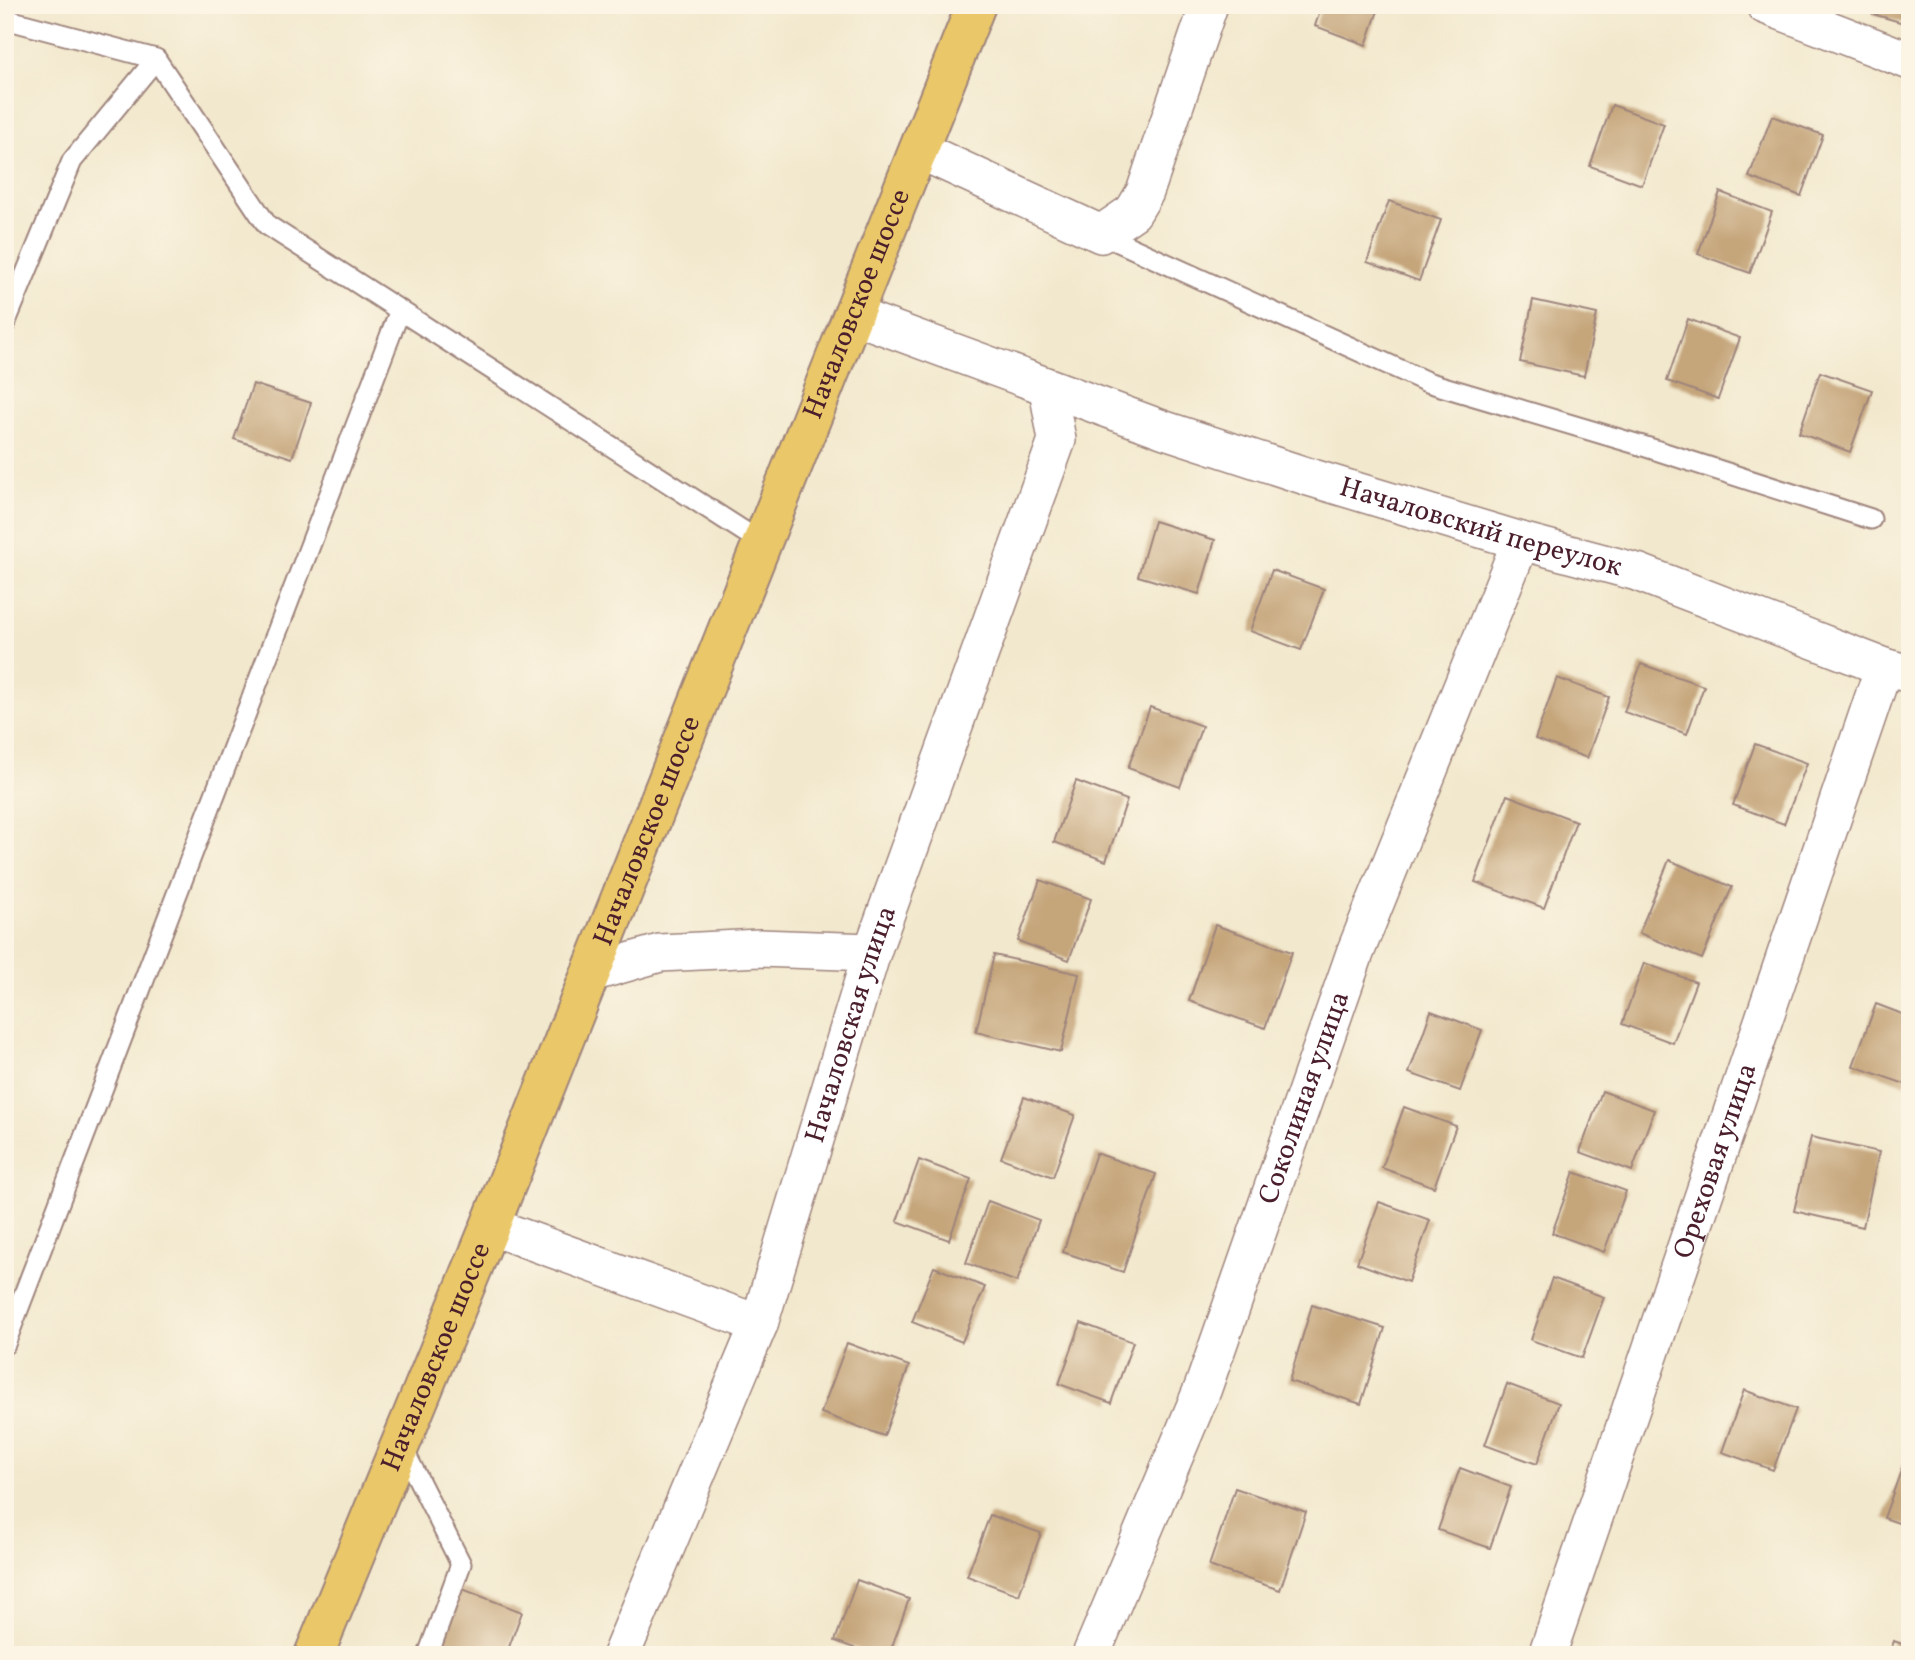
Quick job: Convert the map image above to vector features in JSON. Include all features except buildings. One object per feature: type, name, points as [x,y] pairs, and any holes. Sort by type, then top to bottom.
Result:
[{"type":"main road","name":"Началовское шоссе","points":[[314,1655],[490,1226],[976,5]]},
{"type":"street","points":[[919,150],[1101,234],[1133,212],[1145,192],[1209,5]]},
{"type":"street","points":[[1766,5],[1910,61]]},
{"type":"street","name":"Началовский переулок","points":[[853,314],[1048,389],[1165,430],[1521,541],[1637,572],[1897,671]]},
{"type":"street","name":"Началовская улица","points":[[621,1655],[759,1324],[872,952],[1057,440],[1048,389]]},
{"type":"street","name":"Соколиная улица","points":[[1091,1655],[1203,1388],[1354,953],[1521,541]]},
{"type":"street","name":"Ореховая улица","points":[[1547,1655],[1897,671]]},
{"type":"street","points":[[591,972],[660,953],[759,948],[872,952]]},
{"type":"street","points":[[490,1226],[759,1324]]},
{"type":"lane","points":[[5,19],[156,59],[267,225],[762,543]]},
{"type":"lane","points":[[5,324],[72,161],[156,59]]},
{"type":"lane","points":[[1101,234],[1427,382],[1643,446],[1871,519]]},
{"type":"lane","points":[[5,1345],[400,310]]},
{"type":"lane","points":[[400,1444],[461,1564],[428,1655]]}]
